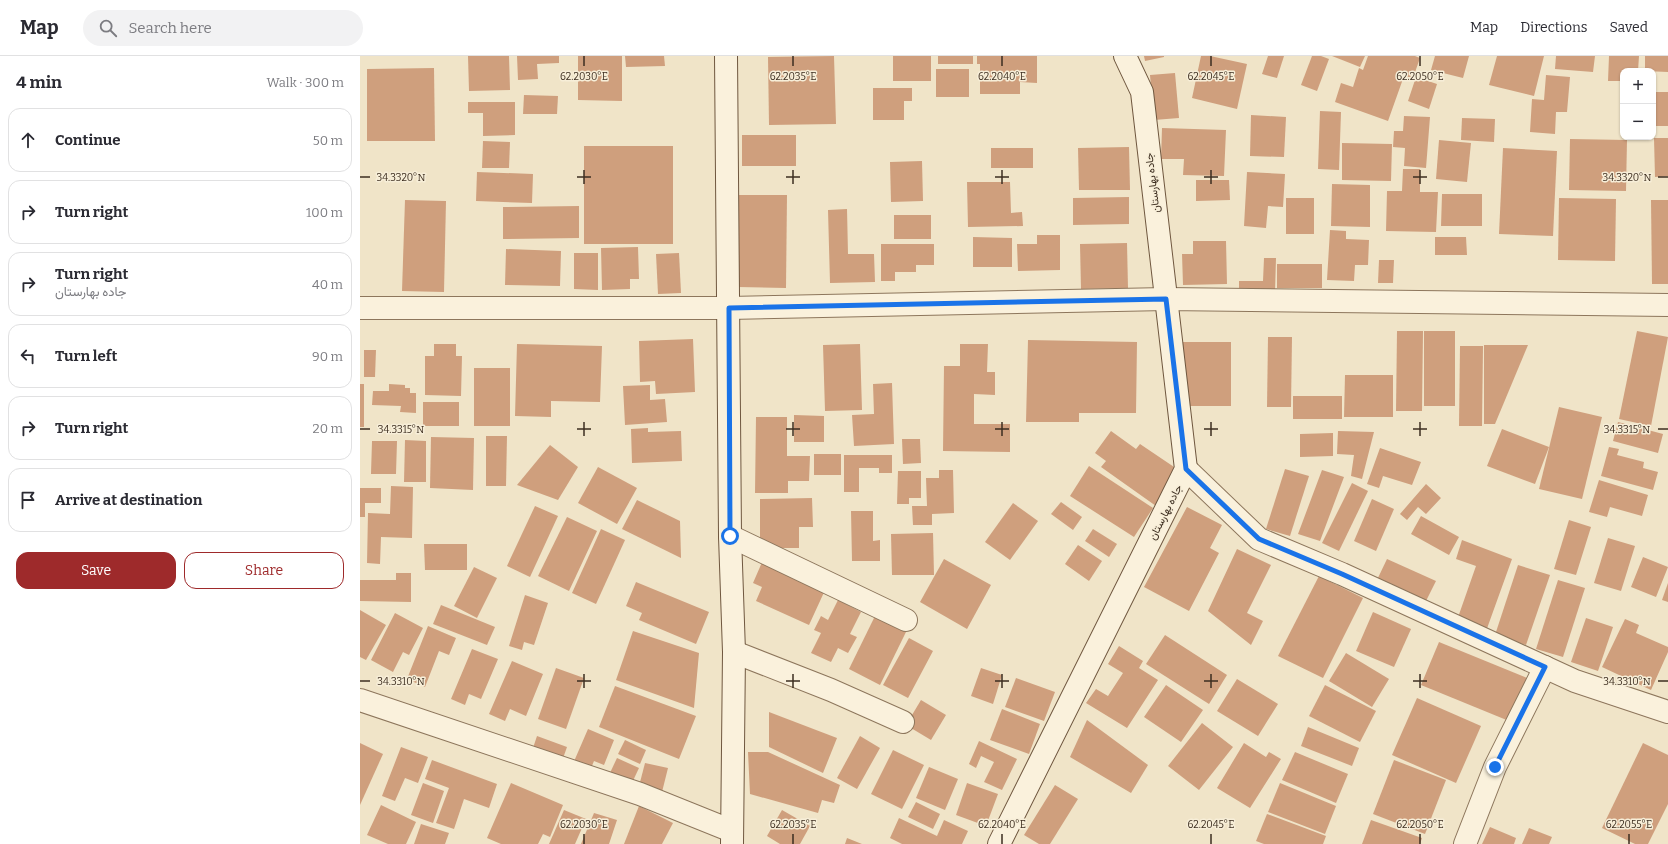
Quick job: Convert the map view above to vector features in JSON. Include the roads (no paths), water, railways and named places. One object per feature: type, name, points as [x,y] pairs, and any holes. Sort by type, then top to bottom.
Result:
[{"type":"street","points":[[360,700],[640,794],[732,837],[734,652],[730,536],[726,56]]},
{"type":"street","name":"جاده بهارستان","points":[[999,844],[1186,469],[1142,92],[1125,56]]},
{"type":"street","points":[[360,308],[729,308],[1166,299],[1668,305]]},
{"type":"street","points":[[1186,469],[1259,539],[1342,574],[1575,681],[1668,712]]},
{"type":"street","points":[[730,536],[906,620]]},
{"type":"street","points":[[734,652],[832,690],[903,722]]},
{"type":"street","points":[[1465,844],[1495,767],[1545,667]]}]
